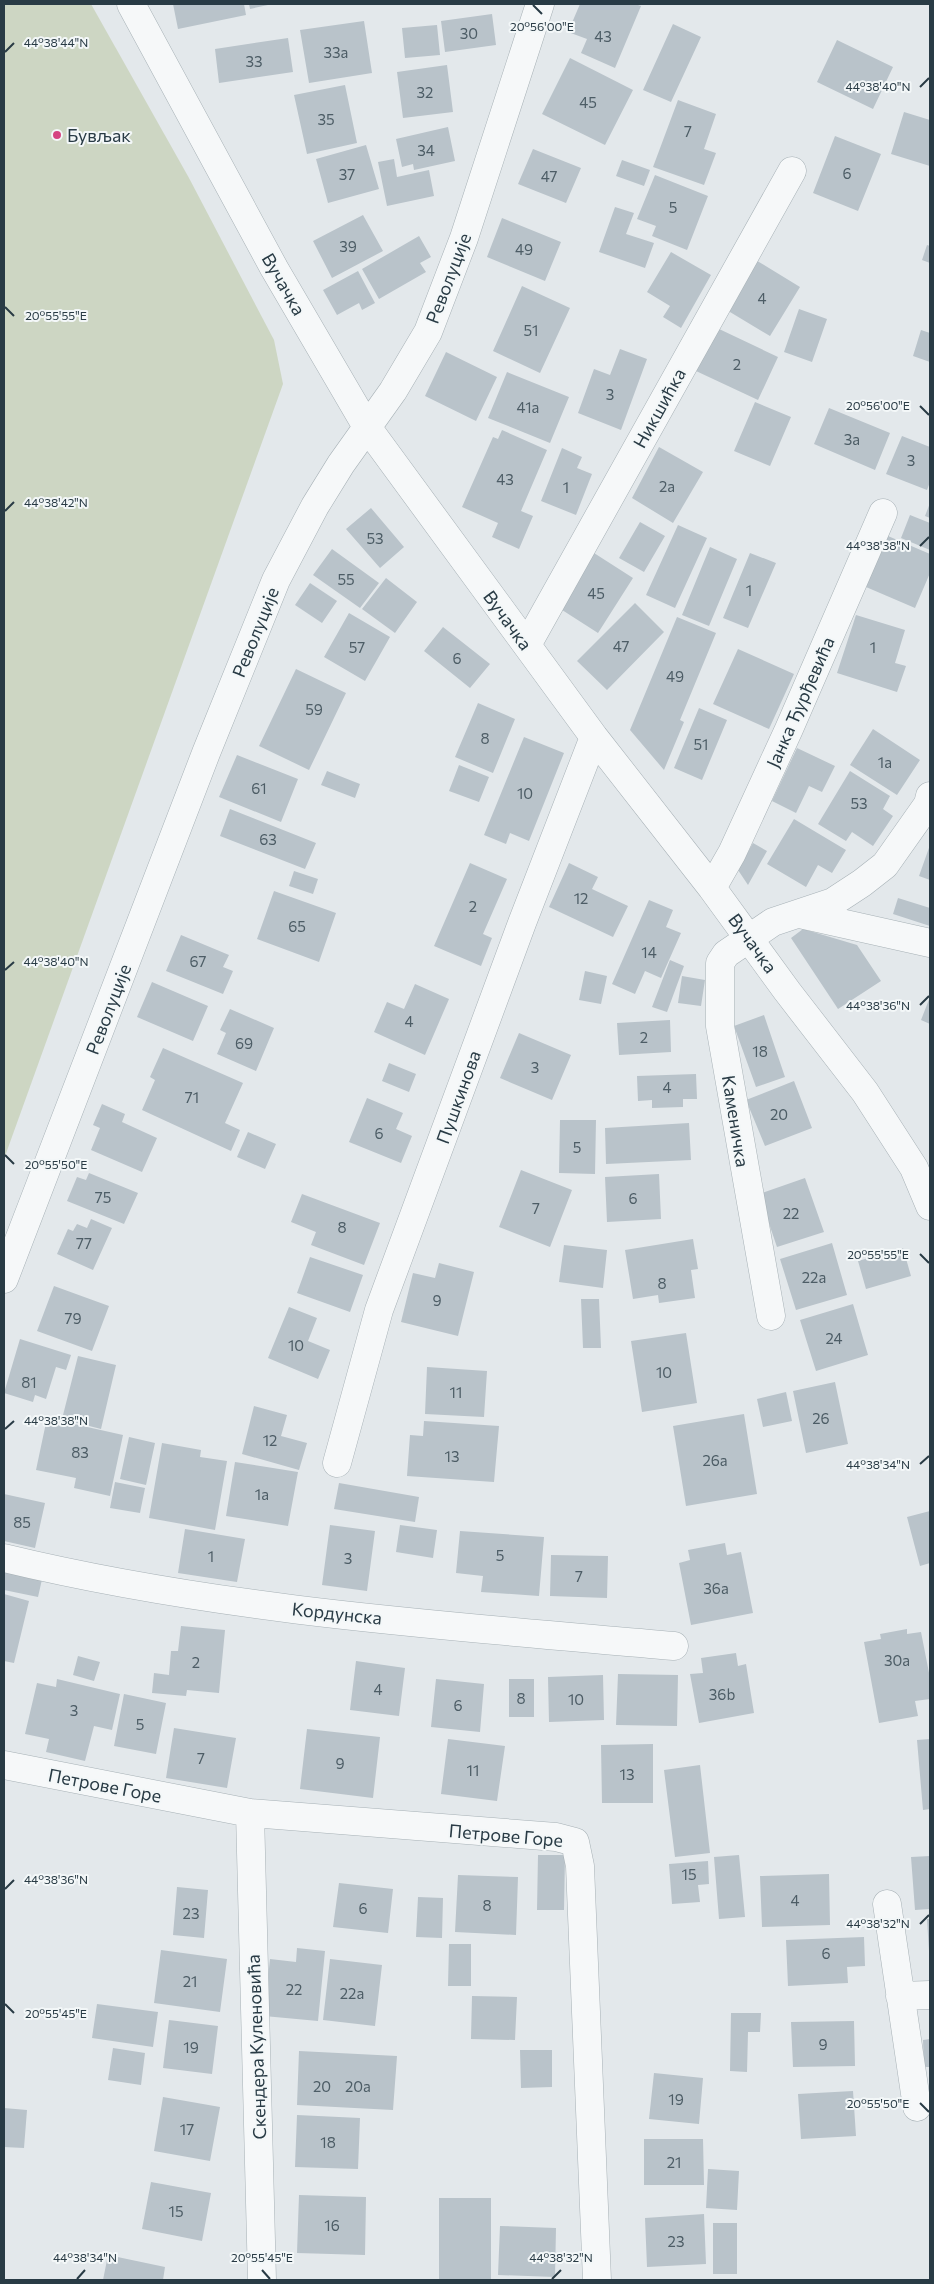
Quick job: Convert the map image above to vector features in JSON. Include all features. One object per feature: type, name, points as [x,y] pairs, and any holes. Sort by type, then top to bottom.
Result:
[{"type":"street","name":"Вучачка","points":[[131,4],[274,268],[367,427],[421,498],[594,737],[712,888],[865,1092],[914,1168],[930,1206]]},
{"type":"street","name":"Револуције","points":[[4,1279],[206,753],[276,580],[315,506],[393,391],[428,332],[464,238],[540,4]]},
{"type":"street","name":"Никшићка","points":[[527,645],[792,171]]},
{"type":"street","name":"Јанка Ђурђевића","points":[[712,888],[732,853],[789,729],[882,513]]},
{"type":"street","name":"Пушкинова","points":[[337,1463],[379,1310],[522,922],[594,737]]},
{"type":"street","name":"Каменичка","points":[[770,1316],[720,1026],[720,963],[726,954],[773,922],[833,902],[885,865],[929,802]]},
{"type":"street","points":[[800,914],[930,943]]},
{"type":"street","name":"Кордунска","points":[[4,1558],[76,1575],[276,1606],[458,1627],[674,1646]]},
{"type":"street","name":"Петрове Горе","points":[[4,1765],[250,1813],[556,1837],[575,1842],[580,1866],[597,2280]]},
{"type":"street","name":"Скендера Куленовића","points":[[250,1813],[262,2280]]},
{"type":"street","points":[[887,1904],[917,2107]]},
{"type":"street","points":[[900,1996],[930,1995]]},
{"type":"green space","points":[[4,4],[91,4],[189,178],[274,340],[283,384],[4,1159]]},
{"type":"building","points":[[173,4],[244,4],[246,15],[178,29]]},
{"type":"building","points":[[249,4],[268,4],[268,5],[250,9]]},
{"type":"building","points":[[580,4],[635,4],[641,6],[615,68],[581,53],[587,39],[568,32]]},
{"type":"building","points":[[492,14],[496,45],[445,52],[441,21]]},
{"type":"building","points":[[364,21],[372,73],[309,83],[300,30]]},
{"type":"building","points":[[673,24],[701,37],[671,102],[643,90]]},
{"type":"building","points":[[437,25],[440,55],[405,58],[402,28]]},
{"type":"building","points":[[288,38],[293,72],[219,83],[215,49]]},
{"type":"building","points":[[837,40],[893,67],[873,109],[817,82]]},
{"type":"building","points":[[570,58],[633,90],[605,145],[542,114]]},
{"type":"building","points":[[447,65],[453,112],[403,118],[397,72]]},
{"type":"building","points":[[345,85],[357,143],[307,154],[294,95]]},
{"type":"building","points":[[678,100],[716,114],[704,149],[716,153],[704,185],[653,167]]},
{"type":"building","points":[[904,112],[930,120],[930,166],[891,154]]},
{"type":"building","points":[[448,127],[455,161],[414,170],[413,164],[402,167],[396,139]]},
{"type":"building","points":[[835,136],[881,154],[858,211],[813,193]]},
{"type":"building","points":[[366,145],[379,189],[328,203],[316,159]]},
{"type":"building","points":[[533,149],[581,168],[566,203],[518,184]]},
{"type":"building","points":[[394,159],[397,177],[429,170],[434,196],[387,206],[378,162]]},
{"type":"building","points":[[622,160],[650,170],[644,186],[616,176]]},
{"type":"building","points":[[655,175],[708,196],[687,250],[652,236],[656,226],[637,219]]},
{"type":"building","points":[[615,207],[634,213],[626,234],[654,243],[645,268],[599,252]]},
{"type":"building","points":[[363,215],[383,251],[332,278],[313,241]]},
{"type":"building","points":[[502,218],[561,242],[545,281],[487,257]]},
{"type":"building","points":[[419,236],[431,257],[420,263],[426,272],[379,299],[362,269]]},
{"type":"building","points":[[927,245],[930,246],[930,263],[922,260]]},
{"type":"building","points":[[671,252],[711,275],[681,328],[663,317],[670,306],[647,292]]},
{"type":"building","points":[[754,259],[800,287],[770,336],[725,309]]},
{"type":"building","points":[[358,271],[375,303],[362,310],[359,303],[337,315],[323,290]]},
{"type":"building","points":[[522,286],[570,308],[540,373],[493,351]]},
{"type":"building","points":[[799,309],[827,319],[812,362],[784,352]]},
{"type":"building","points":[[717,328],[778,357],[758,400],[696,371]]},
{"type":"building","points":[[921,330],[930,333],[930,362],[913,356]]},
{"type":"building","points":[[620,349],[647,359],[621,430],[578,413],[594,369],[610,375]]},
{"type":"building","points":[[446,352],[497,377],[476,421],[425,396]]},
{"type":"building","points":[[507,372],[569,397],[550,443],[488,418]]},
{"type":"building","points":[[755,402],[791,417],[770,466],[734,451]]},
{"type":"building","points":[[829,408],[890,433],[875,470],[814,444]]},
{"type":"building","points":[[502,430],[547,450],[521,511],[533,516],[519,549],[492,537],[498,523],[462,507],[493,437],[498,439]]},
{"type":"building","points":[[902,436],[930,447],[930,482],[927,490],[886,474]]},
{"type":"building","points":[[659,447],[703,472],[673,523],[632,498]]},
{"type":"building","points":[[562,448],[582,457],[577,468],[592,474],[576,515],[541,501]]},
{"type":"building","points":[[930,503],[930,518],[925,516]]},
{"type":"building","points":[[371,508],[404,547],[380,568],[346,529]]},
{"type":"building","points":[[910,515],[930,523],[930,550],[901,538]]},
{"type":"building","points":[[640,522],[665,536],[644,572],[619,558]]},
{"type":"building","points":[[678,525],[707,538],[675,608],[646,595]]},
{"type":"building","points":[[888,536],[930,554],[930,573],[915,608],[866,587]]},
{"type":"building","points":[[710,547],[737,559],[709,626],[682,615]]},
{"type":"building","points":[[332,549],[379,583],[360,608],[313,575]]},
{"type":"building","points":[[594,553],[633,578],[598,633],[559,608]]},
{"type":"building","points":[[750,553],[776,563],[748,628],[723,618]]},
{"type":"building","points":[[386,578],[417,602],[395,633],[362,609]]},
{"type":"building","points":[[310,583],[337,601],[322,623],[295,605]]},
{"type":"building","points":[[635,603],[664,632],[607,690],[577,661]]},
{"type":"building","points":[[349,613],[390,637],[365,681],[324,657]]},
{"type":"building","points":[[856,615],[905,630],[895,663],[906,666],[897,692],[837,673]]},
{"type":"building","points":[[677,617],[716,633],[680,720],[684,722],[664,770],[630,730]]},
{"type":"building","points":[[443,627],[490,664],[470,688],[424,651]]},
{"type":"building","points":[[738,649],[794,674],[769,729],[713,704]]},
{"type":"building","points":[[296,669],[346,693],[309,770],[259,746]]},
{"type":"building","points":[[478,703],[515,719],[493,773],[455,757]]},
{"type":"building","points":[[699,708],[727,720],[702,780],[674,768]]},
{"type":"building","points":[[873,729],[920,760],[897,795],[850,765]]},
{"type":"building","points":[[524,737],[564,753],[529,841],[510,833],[506,844],[484,835]]},
{"type":"building","points":[[797,748],[835,766],[822,792],[809,786],[796,813],[772,801]]},
{"type":"building","points":[[237,755],[298,779],[281,822],[219,797]]},
{"type":"building","points":[[459,765],[489,777],[479,802],[449,791]]},
{"type":"building","points":[[327,771],[360,784],[355,798],[321,785]]},
{"type":"building","points":[[850,771],[890,796],[883,809],[893,816],[873,846],[852,832],[846,841],[818,824]]},
{"type":"building","points":[[230,809],[316,843],[305,869],[220,836]]},
{"type":"building","points":[[794,819],[846,850],[832,873],[818,865],[806,887],[767,864]]},
{"type":"building","points":[[753,843],[767,851],[748,885],[738,870]]},
{"type":"building","points":[[930,845],[930,880],[919,876]]},
{"type":"building","points":[[470,863],[507,879],[483,934],[492,938],[481,966],[434,946]]},
{"type":"building","points":[[569,863],[598,877],[592,889],[628,906],[613,937],[549,907]]},
{"type":"building","points":[[294,871],[318,879],[313,894],[289,886]]},
{"type":"building","points":[[274,891],[336,913],[319,962],[257,939]]},
{"type":"building","points":[[898,898],[930,908],[930,926],[893,914]]},
{"type":"building","points":[[649,900],[673,910],[666,927],[681,933],[661,978],[645,971],[635,994],[612,984]]},
{"type":"building","points":[[803,929],[857,945],[881,981],[838,1009],[791,938]]},
{"type":"building","points":[[181,935],[229,955],[223,967],[233,971],[223,994],[166,971]]},
{"type":"building","points":[[670,960],[684,966],[667,1012],[652,1007]]},
{"type":"building","points":[[585,971],[607,976],[601,1004],[579,1000]]},
{"type":"building","points":[[682,976],[705,980],[701,1006],[678,1003]]},
{"type":"building","points":[[152,982],[208,1006],[193,1041],[137,1017]]},
{"type":"building","points":[[415,984],[449,999],[425,1055],[374,1032],[387,1002],[404,1009]]},
{"type":"building","points":[[930,997],[930,1024],[921,1020]]},
{"type":"building","points":[[230,1009],[274,1028],[256,1071],[217,1054],[226,1033],[220,1030]]},
{"type":"building","points":[[764,1015],[785,1077],[756,1087],[734,1026]]},
{"type":"building","points":[[670,1020],[671,1052],[619,1055],[617,1023]]},
{"type":"building","points":[[519,1033],[571,1055],[552,1100],[500,1078]]},
{"type":"building","points":[[163,1048],[243,1083],[225,1123],[240,1130],[231,1151],[142,1110],[155,1080],[150,1077]]},
{"type":"building","points":[[389,1063],[416,1074],[409,1092],[382,1081]]},
{"type":"building","points":[[696,1074],[697,1099],[683,1099],[683,1107],[652,1108],[652,1100],[638,1101],[637,1076]]},
{"type":"building","points":[[794,1081],[812,1128],[765,1146],[746,1100]]},
{"type":"building","points":[[367,1098],[403,1113],[396,1129],[412,1136],[401,1163],[349,1142]]},
{"type":"building","points":[[102,1104],[125,1114],[122,1122],[157,1138],[142,1172],[91,1150],[100,1128],[93,1125]]},
{"type":"building","points":[[560,1120],[596,1120],[595,1174],[559,1173]]},
{"type":"building","points":[[689,1123],[691,1160],[606,1164],[605,1128]]},
{"type":"building","points":[[248,1132],[276,1144],[265,1169],[237,1157]]},
{"type":"building","points":[[521,1170],[572,1190],[550,1247],[499,1227]]},
{"type":"building","points":[[89,1173],[138,1193],[124,1224],[67,1201],[77,1177],[86,1180]]},
{"type":"building","points":[[659,1174],[661,1219],[607,1222],[605,1177]]},
{"type":"building","points":[[805,1178],[824,1232],[777,1247],[759,1194]]},
{"type":"building","points":[[302,1194],[380,1223],[364,1265],[311,1245],[316,1232],[291,1222]]},
{"type":"building","points":[[91,1219],[112,1228],[93,1270],[57,1254],[68,1229],[73,1231],[77,1224],[87,1228]]},
{"type":"building","points":[[693,1239],[698,1269],[691,1270],[695,1298],[659,1303],[658,1295],[633,1299],[625,1250]]},
{"type":"building","points":[[832,1243],[847,1295],[796,1310],[780,1259]]},
{"type":"building","points":[[564,1245],[607,1250],[603,1288],[559,1282]]},
{"type":"building","points":[[903,1248],[911,1276],[866,1289],[858,1261]]},
{"type":"building","points":[[310,1257],[363,1275],[350,1312],[297,1293]]},
{"type":"building","points":[[439,1263],[474,1272],[458,1336],[401,1322],[413,1273],[435,1278]]},
{"type":"building","points":[[54,1286],[109,1306],[92,1351],[37,1331]]},
{"type":"building","points":[[581,1299],[599,1299],[601,1348],[583,1348]]},
{"type":"building","points":[[853,1304],[868,1355],[816,1371],[800,1320]]},
{"type":"building","points":[[289,1307],[317,1318],[308,1341],[330,1350],[318,1379],[268,1358]]},
{"type":"building","points":[[686,1333],[697,1403],[642,1412],[631,1341]]},
{"type":"building","points":[[20,1339],[71,1355],[66,1370],[56,1367],[46,1399],[35,1395],[33,1402],[4,1393]]},
{"type":"building","points":[[78,1356],[116,1365],[101,1429],[62,1419]]},
{"type":"building","points":[[427,1367],[487,1371],[484,1417],[425,1414]]},
{"type":"building","points":[[835,1382],[848,1444],[806,1453],[793,1391]]},
{"type":"building","points":[[786,1392],[792,1421],[763,1427],[757,1399]]},
{"type":"building","points":[[254,1406],[287,1415],[281,1436],[307,1443],[299,1470],[242,1454]]},
{"type":"building","points":[[744,1414],[757,1494],[686,1506],[673,1426]]},
{"type":"building","points":[[47,1418],[123,1435],[110,1496],[74,1488],[76,1478],[36,1470]]},
{"type":"building","points":[[424,1421],[499,1426],[494,1482],[407,1476],[410,1435],[423,1436]]},
{"type":"building","points":[[129,1437],[155,1443],[146,1485],[120,1479]]},
{"type":"building","points":[[162,1443],[201,1450],[200,1457],[227,1461],[215,1530],[149,1518]]},
{"type":"building","points":[[235,1462],[298,1472],[288,1526],[226,1516]]},
{"type":"building","points":[[115,1482],[145,1488],[140,1513],[110,1508]]},
{"type":"building","points":[[339,1483],[419,1497],[415,1522],[334,1509]]},
{"type":"building","points":[[4,1494],[45,1503],[35,1548],[4,1541]]},
{"type":"building","points":[[930,1511],[930,1563],[920,1566],[907,1517]]},
{"type":"building","points":[[330,1525],[375,1531],[367,1591],[322,1585]]},
{"type":"building","points":[[400,1525],[437,1530],[433,1558],[396,1552]]},
{"type":"building","points":[[185,1529],[245,1539],[237,1582],[178,1573]]},
{"type":"building","points":[[460,1531],[544,1537],[539,1596],[481,1592],[483,1576],[456,1573]]},
{"type":"building","points":[[725,1543],[727,1555],[741,1552],[753,1613],[691,1625],[679,1563],[690,1560],[688,1550]]},
{"type":"building","points":[[551,1555],[608,1556],[607,1598],[550,1596]]},
{"type":"building","points":[[4,1567],[43,1575],[38,1597],[4,1590]]},
{"type":"building","points":[[4,1594],[29,1601],[14,1663],[4,1661]]},
{"type":"building","points":[[181,1626],[225,1630],[219,1693],[187,1690],[186,1696],[152,1693],[154,1673],[169,1675],[171,1651],[178,1651]]},
{"type":"building","points":[[907,1629],[907,1634],[921,1632],[930,1678],[930,1699],[915,1701],[918,1716],[879,1723],[864,1642],[881,1639],[880,1634]]},
{"type":"building","points":[[736,1653],[738,1666],[746,1664],[754,1713],[699,1723],[690,1674],[703,1673],[701,1658]]},
{"type":"building","points":[[78,1656],[100,1662],[94,1681],[73,1675]]},
{"type":"building","points":[[356,1661],[405,1668],[399,1716],[350,1710]]},
{"type":"building","points":[[618,1674],[678,1675],[677,1726],[616,1725]]},
{"type":"building","points":[[603,1675],[604,1720],[549,1722],[548,1677]]},
{"type":"building","points":[[57,1679],[120,1694],[112,1730],[94,1726],[85,1761],[46,1752],[49,1739],[25,1734],[37,1683],[56,1687]]},
{"type":"building","points":[[436,1679],[484,1684],[480,1732],[431,1727]]},
{"type":"building","points":[[509,1679],[534,1679],[534,1717],[509,1717]]},
{"type":"building","points":[[124,1694],[166,1703],[156,1754],[114,1746]]},
{"type":"building","points":[[174,1728],[236,1738],[227,1788],[166,1778]]},
{"type":"building","points":[[307,1729],[380,1737],[373,1798],[300,1789]]},
{"type":"building","points":[[448,1739],[505,1746],[497,1801],[441,1794]]},
{"type":"building","points":[[930,1739],[930,1809],[923,1810],[917,1740]]},
{"type":"building","points":[[653,1744],[653,1803],[602,1803],[601,1745]]},
{"type":"building","points":[[700,1765],[710,1853],[675,1857],[664,1770]]},
{"type":"building","points":[[538,1855],[565,1855],[564,1910],[537,1910]]},
{"type":"building","points":[[739,1855],[745,1917],[719,1919],[714,1857]]},
{"type":"building","points":[[930,1856],[930,1909],[915,1910],[911,1857]]},
{"type":"building","points":[[708,1861],[709,1884],[698,1885],[700,1902],[672,1904],[669,1864]]},
{"type":"building","points":[[829,1874],[830,1925],[762,1927],[760,1876]]},
{"type":"building","points":[[458,1875],[518,1877],[516,1935],[455,1932]]},
{"type":"building","points":[[339,1883],[393,1889],[388,1933],[333,1927]]},
{"type":"building","points":[[177,1887],[208,1890],[204,1938],[173,1935]]},
{"type":"building","points":[[418,1897],[443,1898],[442,1938],[416,1937]]},
{"type":"building","points":[[927,1919],[930,1919],[930,1951],[929,1951]]},
{"type":"building","points":[[864,1937],[865,1966],[847,1967],[848,1983],[788,1986],[786,1940]]},
{"type":"building","points":[[449,1944],[471,1944],[471,1986],[448,1986]]},
{"type":"building","points":[[297,1948],[325,1951],[318,2021],[264,2016],[270,1959],[296,1962]]},
{"type":"building","points":[[161,1950],[227,1959],[220,2012],[154,2003]]},
{"type":"building","points":[[330,1959],[382,1965],[375,2026],[323,2020]]},
{"type":"building","points":[[472,1996],[517,1997],[515,2040],[471,2039]]},
{"type":"building","points":[[97,2004],[158,2012],[153,2047],[92,2038]]},
{"type":"building","points":[[731,2013],[761,2013],[760,2032],[748,2032],[747,2072],[730,2071]]},
{"type":"building","points":[[169,2020],[218,2026],[212,2074],[163,2068]]},
{"type":"building","points":[[854,2021],[855,2066],[793,2067],[791,2022]]},
{"type":"building","points":[[930,2039],[930,2067],[924,2067],[923,2040]]},
{"type":"building","points":[[113,2048],[145,2053],[141,2085],[108,2080]]},
{"type":"building","points":[[520,2050],[552,2050],[552,2087],[521,2088]]},
{"type":"building","points":[[299,2051],[397,2056],[393,2110],[297,2105]]},
{"type":"building","points":[[654,2073],[703,2078],[699,2124],[649,2119]]},
{"type":"building","points":[[853,2091],[856,2136],[801,2139],[798,2094]]},
{"type":"building","points":[[163,2097],[220,2107],[210,2161],[154,2151]]},
{"type":"building","points":[[4,2108],[27,2110],[24,2148],[4,2147]]},
{"type":"building","points":[[297,2115],[360,2118],[358,2169],[295,2167]]},
{"type":"building","points":[[644,2139],[703,2139],[704,2185],[644,2185]]},
{"type":"building","points":[[708,2169],[739,2171],[737,2210],[706,2208]]},
{"type":"building","points":[[151,2182],[211,2193],[202,2241],[142,2229]]},
{"type":"building","points":[[299,2195],[366,2197],[365,2255],[297,2253]]},
{"type":"building","points":[[439,2198],[491,2198],[491,2279],[439,2279]]},
{"type":"building","points":[[704,2214],[706,2264],[647,2267],[645,2218]]},
{"type":"building","points":[[713,2223],[737,2223],[737,2274],[713,2274]]},
{"type":"building","points":[[500,2226],[556,2228],[555,2277],[498,2275]]},
{"type":"building","points":[[108,2255],[165,2267],[163,2280],[103,2280]]},
{"type":"place","name":"Бувљак","points":[[57,135]]}]
